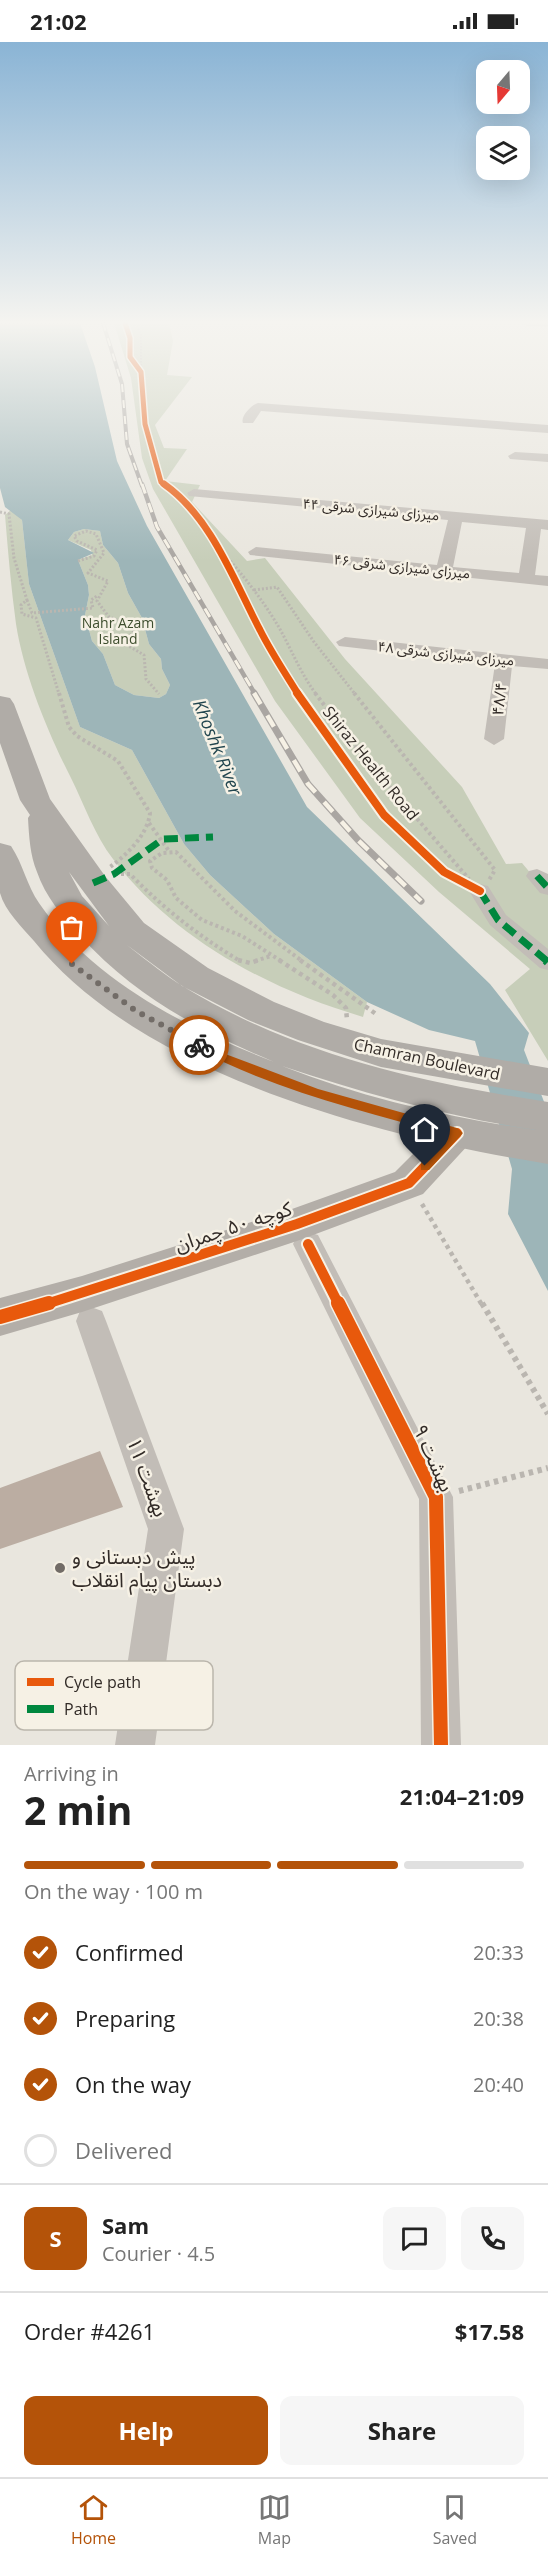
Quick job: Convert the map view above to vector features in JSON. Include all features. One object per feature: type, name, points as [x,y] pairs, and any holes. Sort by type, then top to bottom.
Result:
[{"type":"main road","points":[[0,704],[35,800],[41,807],[51,868],[68,899],[96,938],[135,972],[240,1034],[309,1061],[473,1112],[548,1117]]},
{"type":"main road","name":"Chamran Boulevard","points":[[0,853],[26,910],[72,964],[136,1011],[234,1062],[315,1093],[473,1112],[548,1148]]},
{"type":"main road","name":"Chamran Boulevard","points":[[473,1112],[548,1082]]},
{"type":"street","points":[[318,412],[324,402]]},
{"type":"street","points":[[375,416],[382,402]]},
{"type":"street","points":[[494,425],[496,406]]},
{"type":"street","points":[[248,420],[258,407],[548,429]]},
{"type":"street","points":[[452,440],[457,422]]},
{"type":"street","points":[[515,456],[548,458]]},
{"type":"street","name":"۴۴ میرزای شیرازی شرقی","points":[[194,493],[541,524]]},
{"type":"street","points":[[444,570],[456,517]]},
{"type":"street","points":[[526,578],[530,550],[541,524]]},
{"type":"street","name":"۴۶ میرزای شیرازی شرقی","points":[[256,552],[548,581]]},
{"type":"street","name":"۴۸ میرزای شیرازی شرقی","points":[[345,642],[548,664]]},
{"type":"street","name":"۴۸/۴","points":[[494,739],[504,660]]},
{"type":"street","points":[[480,891],[498,920],[548,962]]},
{"type":"street","name":"کوچه ۵۰ چمران","points":[[0,1317],[81,1294],[297,1224],[409,1183],[473,1112]]},
{"type":"street","name":"۹ بهشت","points":[[308,1244],[436,1497],[441,1745]]},
{"type":"street","name":"۱۱ بهشت","points":[[91,1321],[166,1528],[147,1661]]},
{"type":"street","name":"۱۱ بهشت","points":[[135,1745],[137,1730]]},
{"type":"path","points":[[0,512],[9,514],[14,558],[32,614],[93,608],[91,600],[97,596],[108,581],[88,573],[104,553],[96,534],[86,531],[74,536],[77,542],[97,550],[94,556],[78,561]]},
{"type":"path","points":[[217,546],[237,585]]},
{"type":"path","points":[[254,590],[277,587],[314,642],[495,870],[480,891],[453,877]]},
{"type":"path","points":[[97,596],[103,612],[133,626],[134,631],[126,640],[126,645],[144,655],[146,660],[143,670],[144,679],[159,694]]},
{"type":"path","points":[[27,600],[21,605],[22,614],[36,618],[69,727],[77,736],[108,752],[118,761],[150,813],[149,823],[125,856],[110,867]]},
{"type":"path","points":[[149,823],[163,839],[169,851]]},
{"type":"path","points":[[347,1020],[346,1008],[333,995],[242,936],[202,920],[176,898],[167,880],[152,868],[150,861],[157,854],[169,851],[185,858],[235,911],[376,1014]]},
{"type":"path","points":[[114,874],[130,873],[159,904],[198,936],[241,962],[250,963],[271,956]]},
{"type":"path","points":[[409,1183],[548,1414]]},
{"type":"path","points":[[436,1497],[548,1468]]},
{"type":"green space","points":[[134,402],[172,402],[155,425],[164,448],[187,449],[165,481],[200,485],[192,502],[247,561],[265,558],[345,659],[462,787],[506,864],[522,863],[548,894],[548,1061],[505,990],[530,969],[439,892],[360,818],[275,701],[153,489],[142,458]]},
{"type":"green space","points":[[12,509],[22,520],[29,584],[80,727],[132,750],[184,844],[210,875],[274,934],[367,1002],[363,1017],[292,992],[225,958],[164,914],[137,888],[113,859],[95,830],[54,742],[25,663],[16,624],[5,515]]},
{"type":"green space","name":"Nahr Azam Island","points":[[84,529],[100,531],[103,545],[118,563],[128,593],[142,618],[149,644],[161,659],[162,669],[170,685],[166,694],[159,698],[134,695],[115,685],[103,654],[92,641],[85,615],[89,595],[88,585],[78,560],[92,555],[91,550],[68,540],[74,532]]},
{"type":"water","name":"Khoshk River","points":[[0,402],[103,402],[117,461],[147,526],[307,807],[490,984],[529,1033],[524,1050],[548,1112],[548,1291],[508,1214],[512,1169],[475,1041],[429,1030],[367,1002],[274,934],[210,875],[184,844],[132,750],[80,727],[29,584],[22,520],[5,507],[0,488]],"holes":[[[84,529],[100,531],[103,545],[118,563],[128,593],[142,618],[149,644],[161,659],[162,669],[170,685],[166,694],[159,698],[134,695],[115,685],[103,654],[92,641],[85,615],[89,595],[88,585],[78,560],[94,553],[68,540],[74,532]]]},
{"type":"building","points":[[100,1451],[123,1507],[0,1549],[0,1488]]},
{"type":"railway","points":[[124,402],[127,444],[142,486]]},
{"type":"railway","points":[[142,484],[157,527],[255,694]]},
{"type":"railway","points":[[254,693],[308,784],[358,840],[421,901]]},
{"type":"marked path","points":[[93,883],[114,874],[163,839],[213,837]]},
{"type":"marked path","points":[[537,876],[548,888]]},
{"type":"marked path","points":[[480,891],[498,920],[548,962]]},
{"type":"cycle path","name":"Shiraz Health Road","points":[[143,402],[145,424],[161,482],[178,494],[217,546],[261,633],[302,701],[384,815],[444,872],[480,891]]},
{"type":"cycle path","points":[[0,1317],[82,1294],[297,1224],[409,1183],[457,1133]]},
{"type":"cycle path","points":[[308,1244],[436,1497],[441,1745]]},
{"type":"way so far","points":[[72,964],[136,1011],[199,1045]]},
{"type":"place","name":"پیش دبستانی و دبستان پیام انقلاب","points":[[60,1568]]},
{"type":"route","points":[[199,1045],[224,1058],[315,1093],[457,1133],[425,1166]]}]
